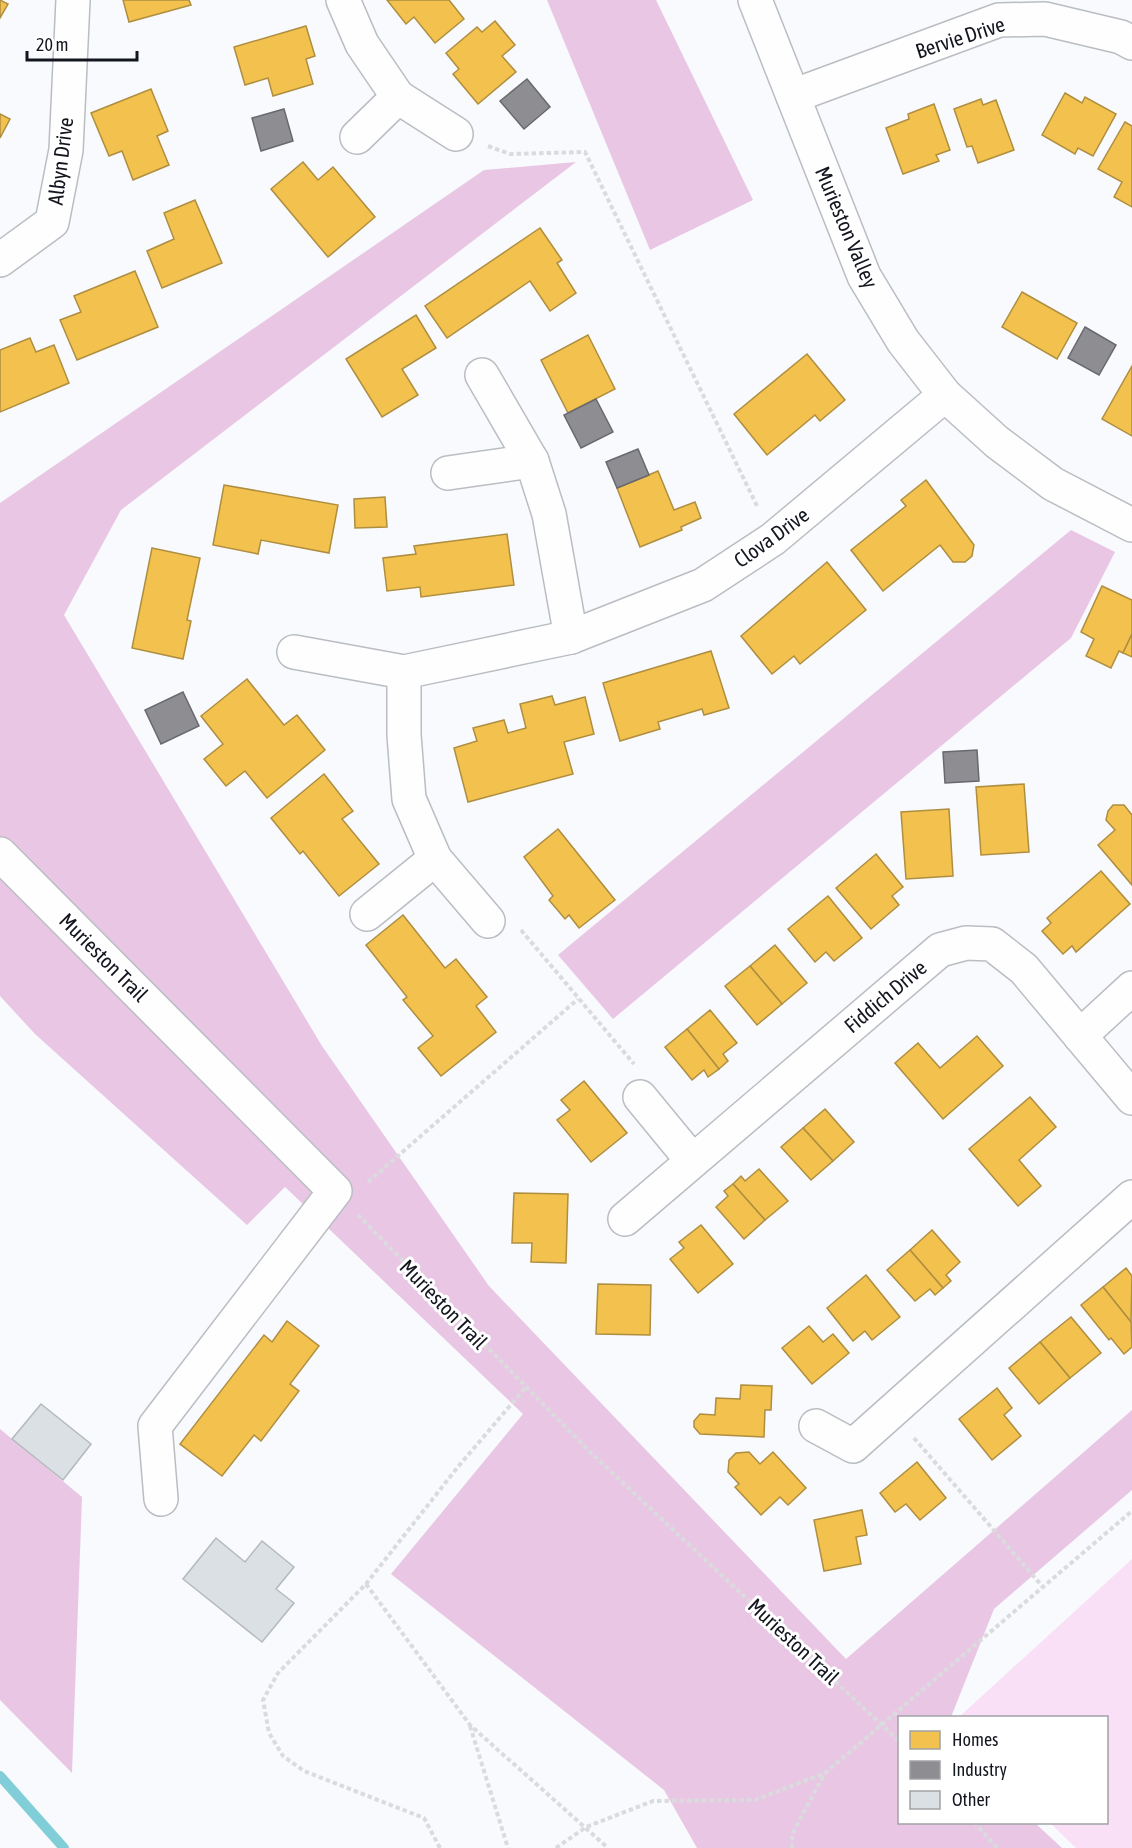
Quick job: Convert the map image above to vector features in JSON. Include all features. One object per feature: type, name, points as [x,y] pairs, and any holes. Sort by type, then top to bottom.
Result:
[{"type":"street","name":"Albyn Drive","points":[[0,260],[52,222],[66,150],[73,0]]},
{"type":"street","points":[[343,0],[362,44],[398,97],[456,134]]},
{"type":"street","name":"Murieston Valley","points":[[755,0],[864,276],[903,341],[945,395],[997,442],[1053,484],[1132,525]]},
{"type":"street","name":"Bervie Drive","points":[[793,96],[999,20],[1046,10],[1132,43]]},
{"type":"street","points":[[357,137],[398,97]]},
{"type":"street","points":[[482,375],[532,461],[549,514],[571,637]]},
{"type":"street","name":"Clova Drive","points":[[294,652],[404,672],[571,637],[703,585],[773,539],[945,395]]},
{"type":"street","points":[[448,473],[532,461]]},
{"type":"street","points":[[404,672],[404,735],[409,799],[435,859],[488,921]]},
{"type":"street","name":"Murieston Trail","points":[[0,855],[340,1196]]},
{"type":"street","points":[[367,914],[435,859]]},
{"type":"street","name":"Fiddich Drive","points":[[625,1219],[691,1159],[940,950],[966,943],[992,944],[1024,969],[1132,1098]]},
{"type":"street","points":[[1080,1036],[1132,988]]},
{"type":"street","points":[[640,1097],[691,1159]]},
{"type":"street","points":[[161,1499],[155,1426],[340,1196]]},
{"type":"street","points":[[816,1426],[853,1446],[1132,1197]]},
{"type":"path","points":[[456,134],[510,154],[585,152],[773,539]]},
{"type":"path","points":[[488,921],[516,923],[647,1078],[640,1097]]},
{"type":"path","points":[[340,1196],[578,999]]},
{"type":"path","name":"Murieston Trail","points":[[340,1196],[590,1452],[898,1740]]},
{"type":"path","points":[[440,1848],[424,1818],[304,1771],[283,1756],[269,1733],[264,1700],[279,1673],[366,1584],[457,1468],[526,1387]]},
{"type":"path","points":[[892,1413],[1043,1587]]},
{"type":"path","points":[[556,1848],[586,1827],[653,1801],[755,1800],[825,1773],[1132,1511]]},
{"type":"path","points":[[366,1584],[470,1725],[608,1848]]},
{"type":"path","points":[[470,1725],[508,1848]]},
{"type":"path","points":[[792,1848],[792,1834],[825,1773]]},
{"type":"path","points":[[976,1824],[997,1848]]},
{"type":"shaded area","points":[[547,0],[656,0],[753,200],[650,250]]},
{"type":"shaded area","points":[[576,162],[121,510],[64,615],[322,1046],[489,1286],[846,1659],[1132,1410],[1132,1490],[994,1609],[951,1716],[898,1716],[898,1824],[1036,1824],[1062,1848],[697,1848],[664,1790],[391,1574],[523,1414],[285,1187],[247,1225],[35,1034],[0,996],[0,503],[484,170]]},
{"type":"shaded area","points":[[1071,530],[1115,552],[1071,638],[613,1019],[558,955]]},
{"type":"shaded area","points":[[0,1429],[82,1497],[72,1773],[0,1700]]},
{"type":"shaded area","points":[[1132,1559],[1132,1848],[1076,1848],[1051,1824],[1108,1824],[1108,1716],[960,1716]]},
{"type":"building: Homes","points":[[0,0],[8,4],[0,18]]},
{"type":"building: Homes","points":[[123,0],[189,0],[191,5],[129,22]]},
{"type":"building: Homes","points":[[387,0],[449,0],[464,19],[435,43],[414,17],[406,24]]},
{"type":"building: Homes","points":[[495,21],[515,45],[502,56],[516,72],[478,104],[453,74],[459,69],[446,53],[477,27],[482,32]]},
{"type":"building: Homes","points":[[306,26],[315,56],[306,59],[313,84],[273,96],[268,78],[245,85],[234,47]]},
{"type":"building: Homes","points":[[151,89],[168,131],[157,136],[169,165],[133,180],[122,151],[109,156],[91,113]]},
{"type":"building: Homes","points":[[1065,93],[1082,103],[1085,97],[1116,114],[1093,156],[1078,148],[1075,154],[1042,135]]},
{"type":"building: Homes","points":[[981,99],[983,105],[996,100],[1014,150],[978,163],[972,146],[967,147],[954,109]]},
{"type":"building: Homes","points":[[934,104],[950,150],[936,155],[939,161],[903,174],[886,128],[909,119],[908,114]]},
{"type":"building: Homes","points":[[0,114],[10,119],[0,138]]},
{"type":"building: Homes","points":[[1125,122],[1132,126],[1132,207],[1114,197],[1122,182],[1098,169]]},
{"type":"building: Homes","points":[[303,162],[318,180],[333,167],[375,217],[328,257],[271,189]]},
{"type":"building: Homes","points":[[195,200],[222,263],[162,288],[147,251],[174,239],[164,213]]},
{"type":"building: Homes","points":[[540,228],[562,260],[557,263],[576,293],[550,311],[530,281],[447,338],[425,306]]},
{"type":"building: Homes","points":[[135,271],[158,327],[77,360],[60,320],[81,312],[74,296]]},
{"type":"building: Homes","points":[[1022,292],[1077,323],[1057,359],[1002,327]]},
{"type":"building: Homes","points":[[416,315],[436,348],[402,369],[418,395],[382,417],[346,359]]},
{"type":"building: Homes","points":[[588,335],[615,389],[568,413],[541,360]]},
{"type":"building: Homes","points":[[30,338],[36,352],[54,345],[69,383],[0,412],[0,350]]},
{"type":"building: Homes","points":[[807,354],[845,400],[820,421],[815,415],[767,455],[734,414]]},
{"type":"building: Homes","points":[[1132,366],[1132,436],[1102,419]]},
{"type":"building: Homes","points":[[658,471],[674,510],[695,502],[701,518],[681,527],[682,530],[640,547],[617,488]]},
{"type":"building: Homes","points":[[926,480],[974,545],[972,556],[965,562],[953,562],[940,545],[883,591],[851,550],[906,506],[901,500]]},
{"type":"building: Homes","points":[[224,485],[338,505],[329,553],[261,540],[258,554],[213,545]]},
{"type":"building: Homes","points":[[385,497],[387,527],[355,528],[354,499]]},
{"type":"building: Homes","points":[[507,534],[514,585],[421,597],[420,587],[387,591],[383,558],[416,554],[414,546]]},
{"type":"building: Homes","points":[[152,548],[200,558],[187,620],[191,621],[183,659],[132,648]]},
{"type":"building: Homes","points":[[827,562],[866,610],[800,664],[794,656],[772,674],[741,636]]},
{"type":"building: Homes","points":[[1102,586],[1132,600],[1132,634],[1123,653],[1119,651],[1111,668],[1086,656],[1094,639],[1081,632]]},
{"type":"building: Homes","points":[[1132,634],[1132,657],[1123,653]]},
{"type":"building: Homes","points":[[711,651],[729,708],[704,715],[702,709],[658,722],[660,729],[620,741],[603,683]]},
{"type":"building: Homes","points":[[247,679],[284,725],[297,715],[325,750],[267,798],[245,771],[226,786],[204,759],[223,744],[201,716]]},
{"type":"building: Homes","points":[[552,696],[555,705],[585,697],[594,734],[564,742],[573,774],[468,802],[454,748],[477,741],[473,728],[504,720],[508,733],[526,728],[520,704]]},
{"type":"building: Homes","points":[[324,774],[353,811],[342,819],[379,864],[339,896],[303,851],[300,854],[271,818]]},
{"type":"building: Homes","points":[[1024,784],[1029,852],[981,855],[976,787]]},
{"type":"building: Homes","points":[[1113,805],[1124,805],[1132,815],[1132,885],[1098,845],[1115,830],[1106,820],[1108,811]]},
{"type":"building: Homes","points":[[949,809],[953,876],[906,879],[901,812]]},
{"type":"building: Homes","points":[[558,829],[615,900],[579,928],[569,915],[565,919],[549,900],[553,896],[524,857]]},
{"type":"building: Homes","points":[[876,854],[903,887],[892,896],[899,905],[871,929],[836,888]]},
{"type":"building: Homes","points":[[1101,871],[1130,904],[1076,952],[1072,946],[1063,954],[1042,931],[1051,923],[1047,918]]},
{"type":"building: Homes","points":[[828,896],[862,938],[834,961],[826,952],[815,962],[788,929]]},
{"type":"building: Homes","points":[[403,915],[445,968],[456,959],[487,997],[476,1006],[496,1032],[441,1076],[418,1048],[433,1036],[403,1000],[407,997],[366,945]]},
{"type":"building: Homes","points":[[775,945],[807,983],[782,1004],[750,966]]},
{"type":"building: Homes","points":[[750,966],[782,1004],[757,1025],[725,986]]},
{"type":"building: Homes","points":[[710,1010],[737,1043],[723,1054],[728,1061],[719,1069],[687,1029]]},
{"type":"building: Homes","points":[[687,1029],[719,1069],[708,1077],[704,1070],[692,1080],[665,1047]]},
{"type":"building: Homes","points":[[977,1036],[1003,1066],[943,1119],[895,1063],[918,1043],[940,1068]]},
{"type":"building: Homes","points":[[584,1081],[627,1133],[591,1162],[557,1120],[570,1110],[561,1100]]},
{"type":"building: Homes","points":[[1030,1097],[1056,1127],[1019,1160],[1041,1186],[1018,1206],[969,1149]]},
{"type":"building: Homes","points":[[825,1109],[854,1142],[833,1161],[803,1128]]},
{"type":"building: Homes","points":[[803,1128],[833,1161],[811,1180],[781,1147]]},
{"type":"building: Homes","points":[[759,1169],[788,1201],[765,1220],[733,1184],[741,1176],[745,1181]]},
{"type":"building: Homes","points":[[733,1184],[765,1220],[744,1239],[716,1207],[728,1196],[724,1191]]},
{"type":"building: Homes","points":[[514,1193],[568,1194],[566,1263],[531,1262],[532,1243],[512,1243]]},
{"type":"building: Homes","points":[[701,1225],[733,1264],[698,1293],[670,1259],[684,1248],[679,1242]]},
{"type":"building: Homes","points":[[932,1230],[960,1262],[946,1275],[951,1281],[943,1288],[910,1250]]},
{"type":"building: Homes","points":[[910,1250],[943,1288],[935,1295],[930,1289],[915,1301],[887,1270]]},
{"type":"building: Homes","points":[[1126,1268],[1132,1276],[1131,1322],[1103,1287]]},
{"type":"building: Homes","points":[[866,1275],[900,1317],[872,1340],[865,1331],[853,1341],[827,1308]]},
{"type":"building: Homes","points":[[598,1284],[651,1285],[650,1335],[596,1334]]},
{"type":"building: Homes","points":[[1103,1287],[1131,1322],[1132,1347],[1124,1354],[1111,1338],[1109,1340],[1081,1305]]},
{"type":"building: Homes","points":[[1071,1317],[1101,1353],[1070,1378],[1040,1342]]},
{"type":"building: Homes","points":[[287,1321],[319,1346],[290,1384],[299,1391],[261,1441],[254,1435],[222,1476],[180,1444],[264,1335],[272,1342]]},
{"type":"building: Homes","points":[[809,1326],[823,1342],[833,1334],[849,1353],[812,1384],[782,1348]]},
{"type":"building: Homes","points":[[1040,1342],[1070,1378],[1039,1404],[1009,1368]]},
{"type":"building: Homes","points":[[741,1385],[772,1386],[771,1410],[765,1410],[764,1437],[700,1434],[694,1427],[694,1421],[700,1414],[715,1415],[716,1398],[740,1399]]},
{"type":"building: Homes","points":[[997,1388],[1012,1408],[1004,1415],[1021,1436],[992,1460],[959,1419]]},
{"type":"building: Homes","points":[[749,1452],[760,1464],[773,1452],[806,1488],[788,1505],[780,1497],[761,1515],[735,1487],[739,1484],[728,1472],[729,1460],[736,1453]]},
{"type":"building: Homes","points":[[917,1462],[946,1498],[920,1520],[906,1504],[895,1512],[880,1493]]},
{"type":"building: Homes","points":[[862,1510],[867,1535],[856,1537],[861,1564],[824,1571],[814,1520]]},
{"type":"building: Industry","points":[[527,79],[550,107],[524,129],[500,101]]},
{"type":"building: Industry","points":[[284,109],[293,141],[261,151],[252,118]]},
{"type":"building: Industry","points":[[1085,327],[1116,345],[1099,375],[1068,358]]},
{"type":"building: Industry","points":[[596,399],[613,432],[581,448],[564,415]]},
{"type":"building: Industry","points":[[638,449],[649,475],[617,488],[606,462]]},
{"type":"building: Industry","points":[[183,692],[199,726],[161,744],[145,710]]},
{"type":"building: Industry","points":[[977,750],[979,781],[945,783],[943,752]]},
{"type":"building: Other","points":[[41,1404],[91,1444],[63,1480],[12,1439]]},
{"type":"building: Other","points":[[216,1538],[245,1562],[262,1541],[294,1567],[276,1589],[294,1603],[262,1642],[183,1579]]},
{"type":"waterway","points":[[0,1776],[64,1848]]}]
